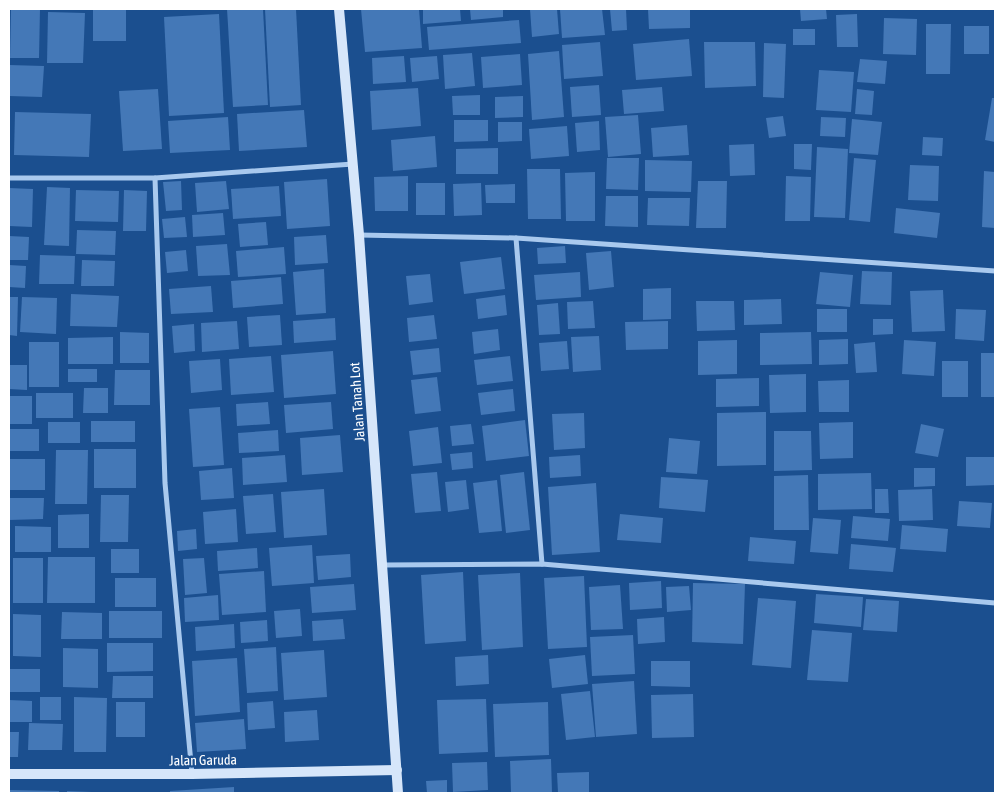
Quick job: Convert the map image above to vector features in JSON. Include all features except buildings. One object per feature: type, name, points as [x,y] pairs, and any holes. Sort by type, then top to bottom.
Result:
[{"type":"main road","name":"Jalan Tanah Lot","points":[[339,9],[359,235],[384,565],[398,793]]},
{"type":"main road","name":"Jalan Garuda","points":[[9,774],[192,774],[397,770]]},
{"type":"street","points":[[9,178],[155,178],[353,164]]},
{"type":"street","points":[[155,178],[164,483],[192,774]]},
{"type":"street","points":[[359,235],[516,238],[995,270]]},
{"type":"street","points":[[516,238],[542,564]]},
{"type":"street","points":[[384,565],[542,564],[995,603]]}]
